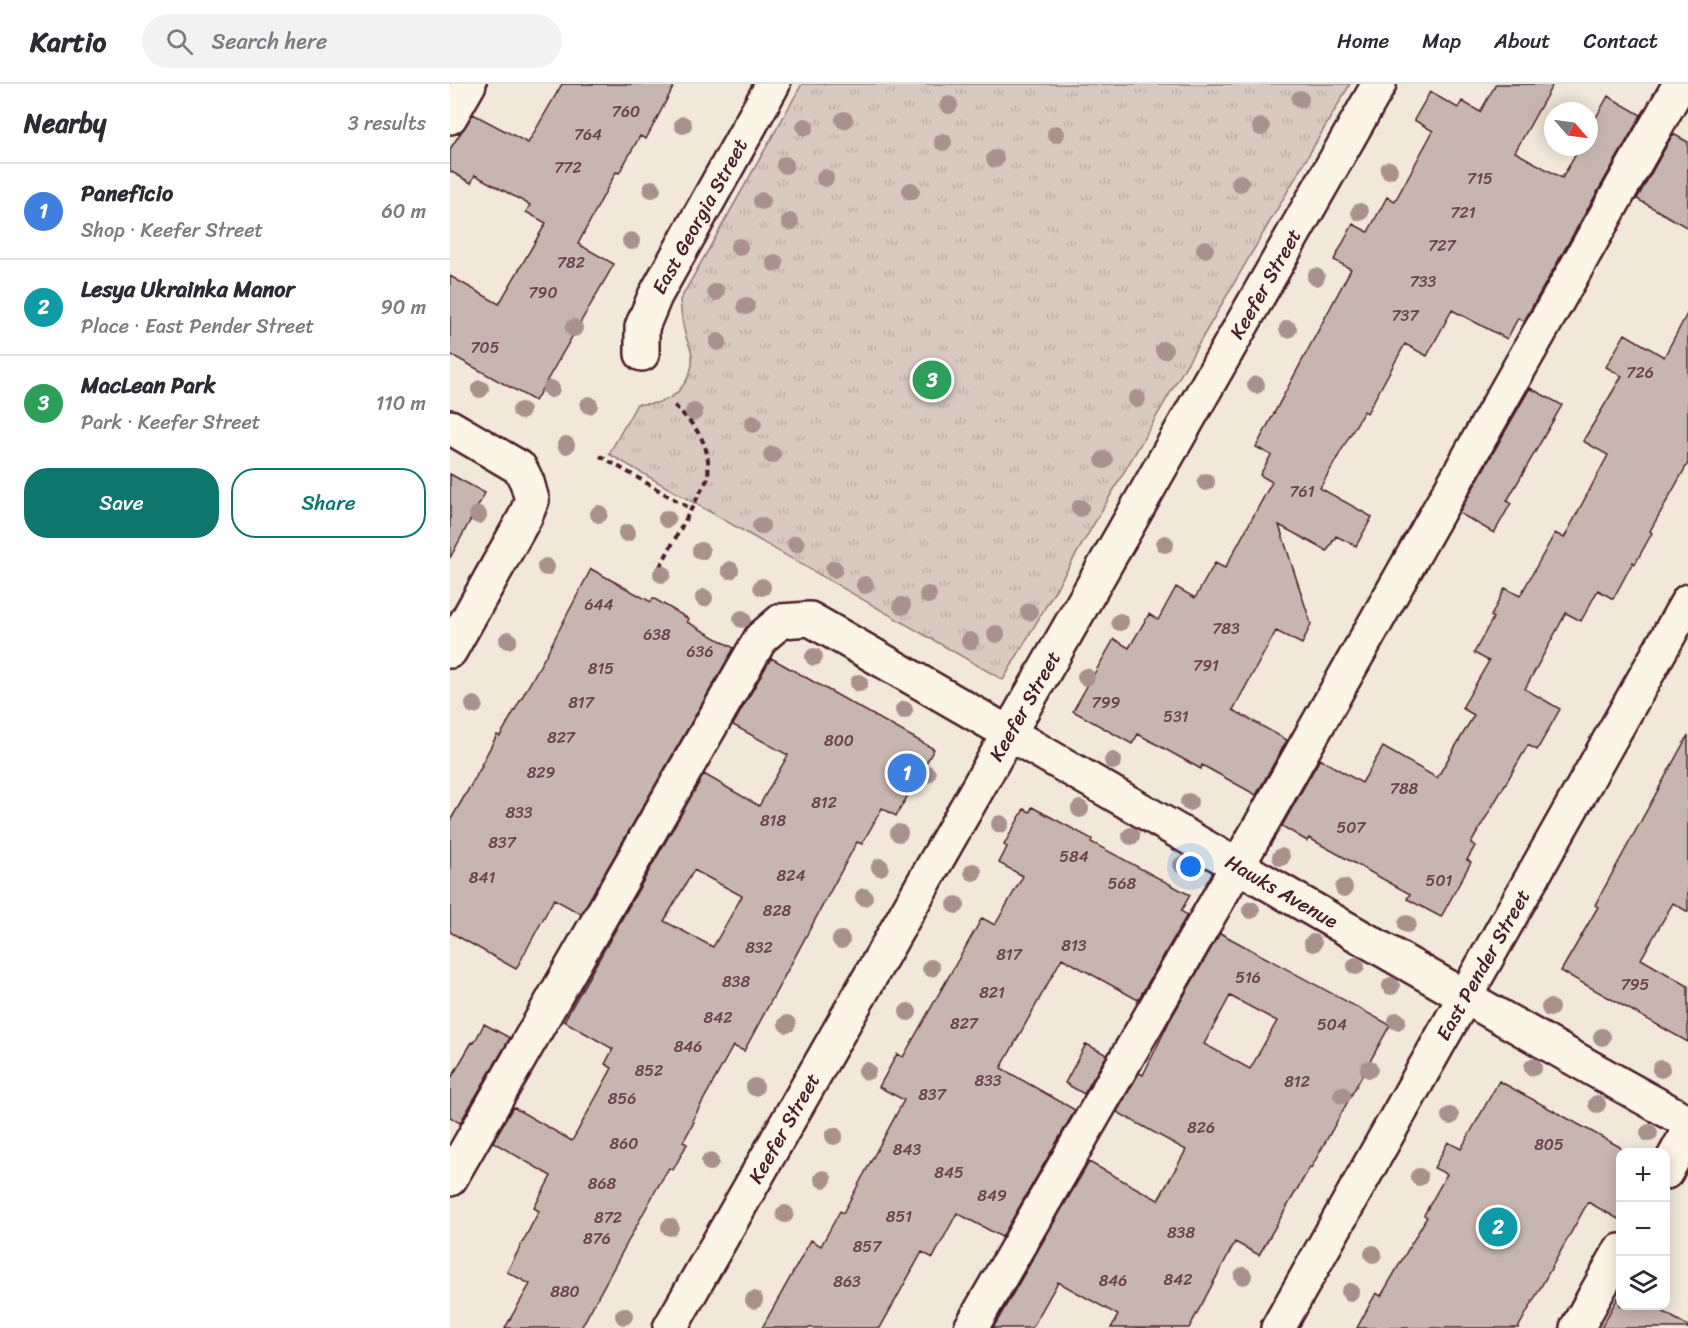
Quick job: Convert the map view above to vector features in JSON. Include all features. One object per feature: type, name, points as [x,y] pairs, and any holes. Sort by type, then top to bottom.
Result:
[{"type":"street","points":[[450,117],[469,84]]},
{"type":"street","name":"East Georgia Street","points":[[642,354],[642,327],[655,296],[773,84]]},
{"type":"street","name":"Keefer Street","points":[[670,1328],[1379,84]]},
{"type":"street","points":[[971,1328],[1237,866],[1680,84]]},
{"type":"street","points":[[450,427],[520,468],[532,500],[525,517],[450,651]]},
{"type":"street","name":"East Pender Street","points":[[1278,1328],[1688,601]]},
{"type":"street","name":"Hawks Avenue","points":[[450,1179],[761,639],[781,621],[810,619],[1464,998],[1688,1122]]},
{"type":"street","points":[[1670,1163],[1688,1132]]},
{"type":"street","points":[[1577,1328],[1617,1256]]},
{"type":"path","points":[[655,576],[693,510],[708,477],[708,456],[700,434],[674,405]]},
{"type":"path","points":[[600,456],[693,510]]},
{"type":"green space","points":[[802,84],[1350,84],[1003,680],[609,454],[637,404],[664,401],[679,391],[689,376],[691,350],[686,339],[680,300]]},
{"type":"building","points":[[562,84],[675,84],[646,139],[640,136],[619,173],[616,172],[578,244],[614,264],[535,401],[450,354],[450,276],[499,304],[546,223],[526,212],[530,205],[475,175],[471,183],[450,171],[450,149],[473,114],[528,143]]},
{"type":"building","points":[[1496,84],[1553,84],[1515,152],[1562,178],[1575,156],[1598,156],[1598,114],[1608,96],[1641,115],[1524,321],[1518,318],[1507,339],[1452,310],[1427,356],[1405,344],[1367,413],[1364,411],[1320,488],[1372,517],[1356,546],[1336,536],[1327,551],[1279,525],[1311,624],[1302,644],[1276,631],[1233,710],[1287,740],[1256,795],[1202,765],[1201,769],[1138,734],[1132,744],[1073,711],[1114,639],[1129,648],[1149,614],[1158,620],[1176,587],[1195,598],[1215,563],[1225,568],[1272,482],[1260,475],[1271,455],[1256,447],[1351,269],[1334,260],[1353,224],[1368,232],[1387,197],[1395,201],[1433,131],[1414,120],[1430,92],[1458,108],[1462,101],[1480,112]]},
{"type":"building","points":[[1673,134],[1688,142],[1688,228],[1637,199]]},
{"type":"building","points":[[1688,312],[1688,463],[1650,531],[1652,533],[1635,564],[1633,562],[1613,599],[1598,590],[1581,621],[1566,613],[1525,689],[1560,709],[1537,750],[1528,745],[1471,843],[1475,846],[1467,860],[1471,862],[1441,917],[1407,899],[1410,894],[1309,838],[1307,841],[1282,826],[1320,759],[1362,783],[1383,747],[1437,778],[1474,715],[1462,708],[1489,661],[1474,653],[1493,618],[1491,616],[1505,588],[1520,596],[1555,533],[1564,538],[1608,455],[1583,441],[1622,376],[1606,367],[1625,334],[1664,357]]},
{"type":"building","points":[[1530,388],[1562,405],[1507,501],[1511,503],[1494,533],[1459,513]]},
{"type":"building","points":[[450,474],[485,493],[450,558]]},
{"type":"building","points":[[591,569],[651,602],[653,598],[689,619],[687,622],[734,648],[581,914],[554,899],[516,969],[450,932],[450,821],[497,735],[500,736],[546,655]]},
{"type":"building","points":[[771,658],[934,749],[896,816],[882,808],[862,844],[857,842],[744,1051],[733,1046],[692,1121],[694,1122],[683,1142],[687,1144],[673,1170],[669,1168],[657,1188],[581,1328],[505,1328],[530,1284],[507,1272],[539,1211],[534,1208],[551,1176],[493,1142],[513,1107],[572,1141],[612,1068],[605,1064],[613,1049],[564,1021],[704,774],[759,806],[788,755],[733,725]],"holes":[[[694,870],[742,896],[713,947],[664,921]]]},
{"type":"building","points":[[1688,735],[1688,912],[1673,903],[1641,959],[1688,986],[1688,1042],[1561,971],[1598,907],[1595,905]]},
{"type":"building","points":[[1032,807],[1092,839],[1091,842],[1190,895],[1181,911],[1187,915],[1138,1000],[1062,958],[1001,1068],[1075,1110],[1002,1237],[957,1213],[933,1258],[922,1252],[880,1328],[762,1328],[811,1240],[821,1246],[840,1211],[843,1213],[904,1100],[879,1087],[897,1054],[903,1057],[982,918],[995,925],[1023,876],[999,863],[1007,847],[1004,845],[1024,809],[1030,812]]},
{"type":"building","points":[[1220,933],[1390,1025],[1311,1168],[1259,1255],[1235,1242],[1189,1328],[1111,1328],[1118,1315],[1058,1282],[1032,1328],[993,1328],[1089,1162],[1158,1200],[1186,1150],[1117,1112],[1139,1073],[1143,1075],[1169,1022]],"holes":[[[1230,996],[1277,1021],[1250,1069],[1204,1044]]]},
{"type":"building","points":[[484,1024],[510,1038],[460,1123],[450,1117],[450,1080]]},
{"type":"building","points":[[1086,1044],[1107,1055],[1084,1094],[1065,1083]]},
{"type":"building","points":[[1499,1081],[1620,1147],[1616,1148],[1616,1218],[1588,1202],[1518,1328],[1357,1328],[1376,1293],[1381,1296],[1427,1217],[1424,1215],[1447,1174],[1434,1168],[1448,1142],[1461,1149]]},
{"type":"building","points":[[1616,1301],[1616,1310],[1661,1310],[1688,1326],[1688,1328],[1601,1328]]},
{"type":"place","name":"MacLean Park","points":[[932,380]]},
{"type":"place","name":"Paneficio","points":[[907,773]]},
{"type":"place","name":"Lesya Ukrainka Manor","points":[[1498,1227]]}]
